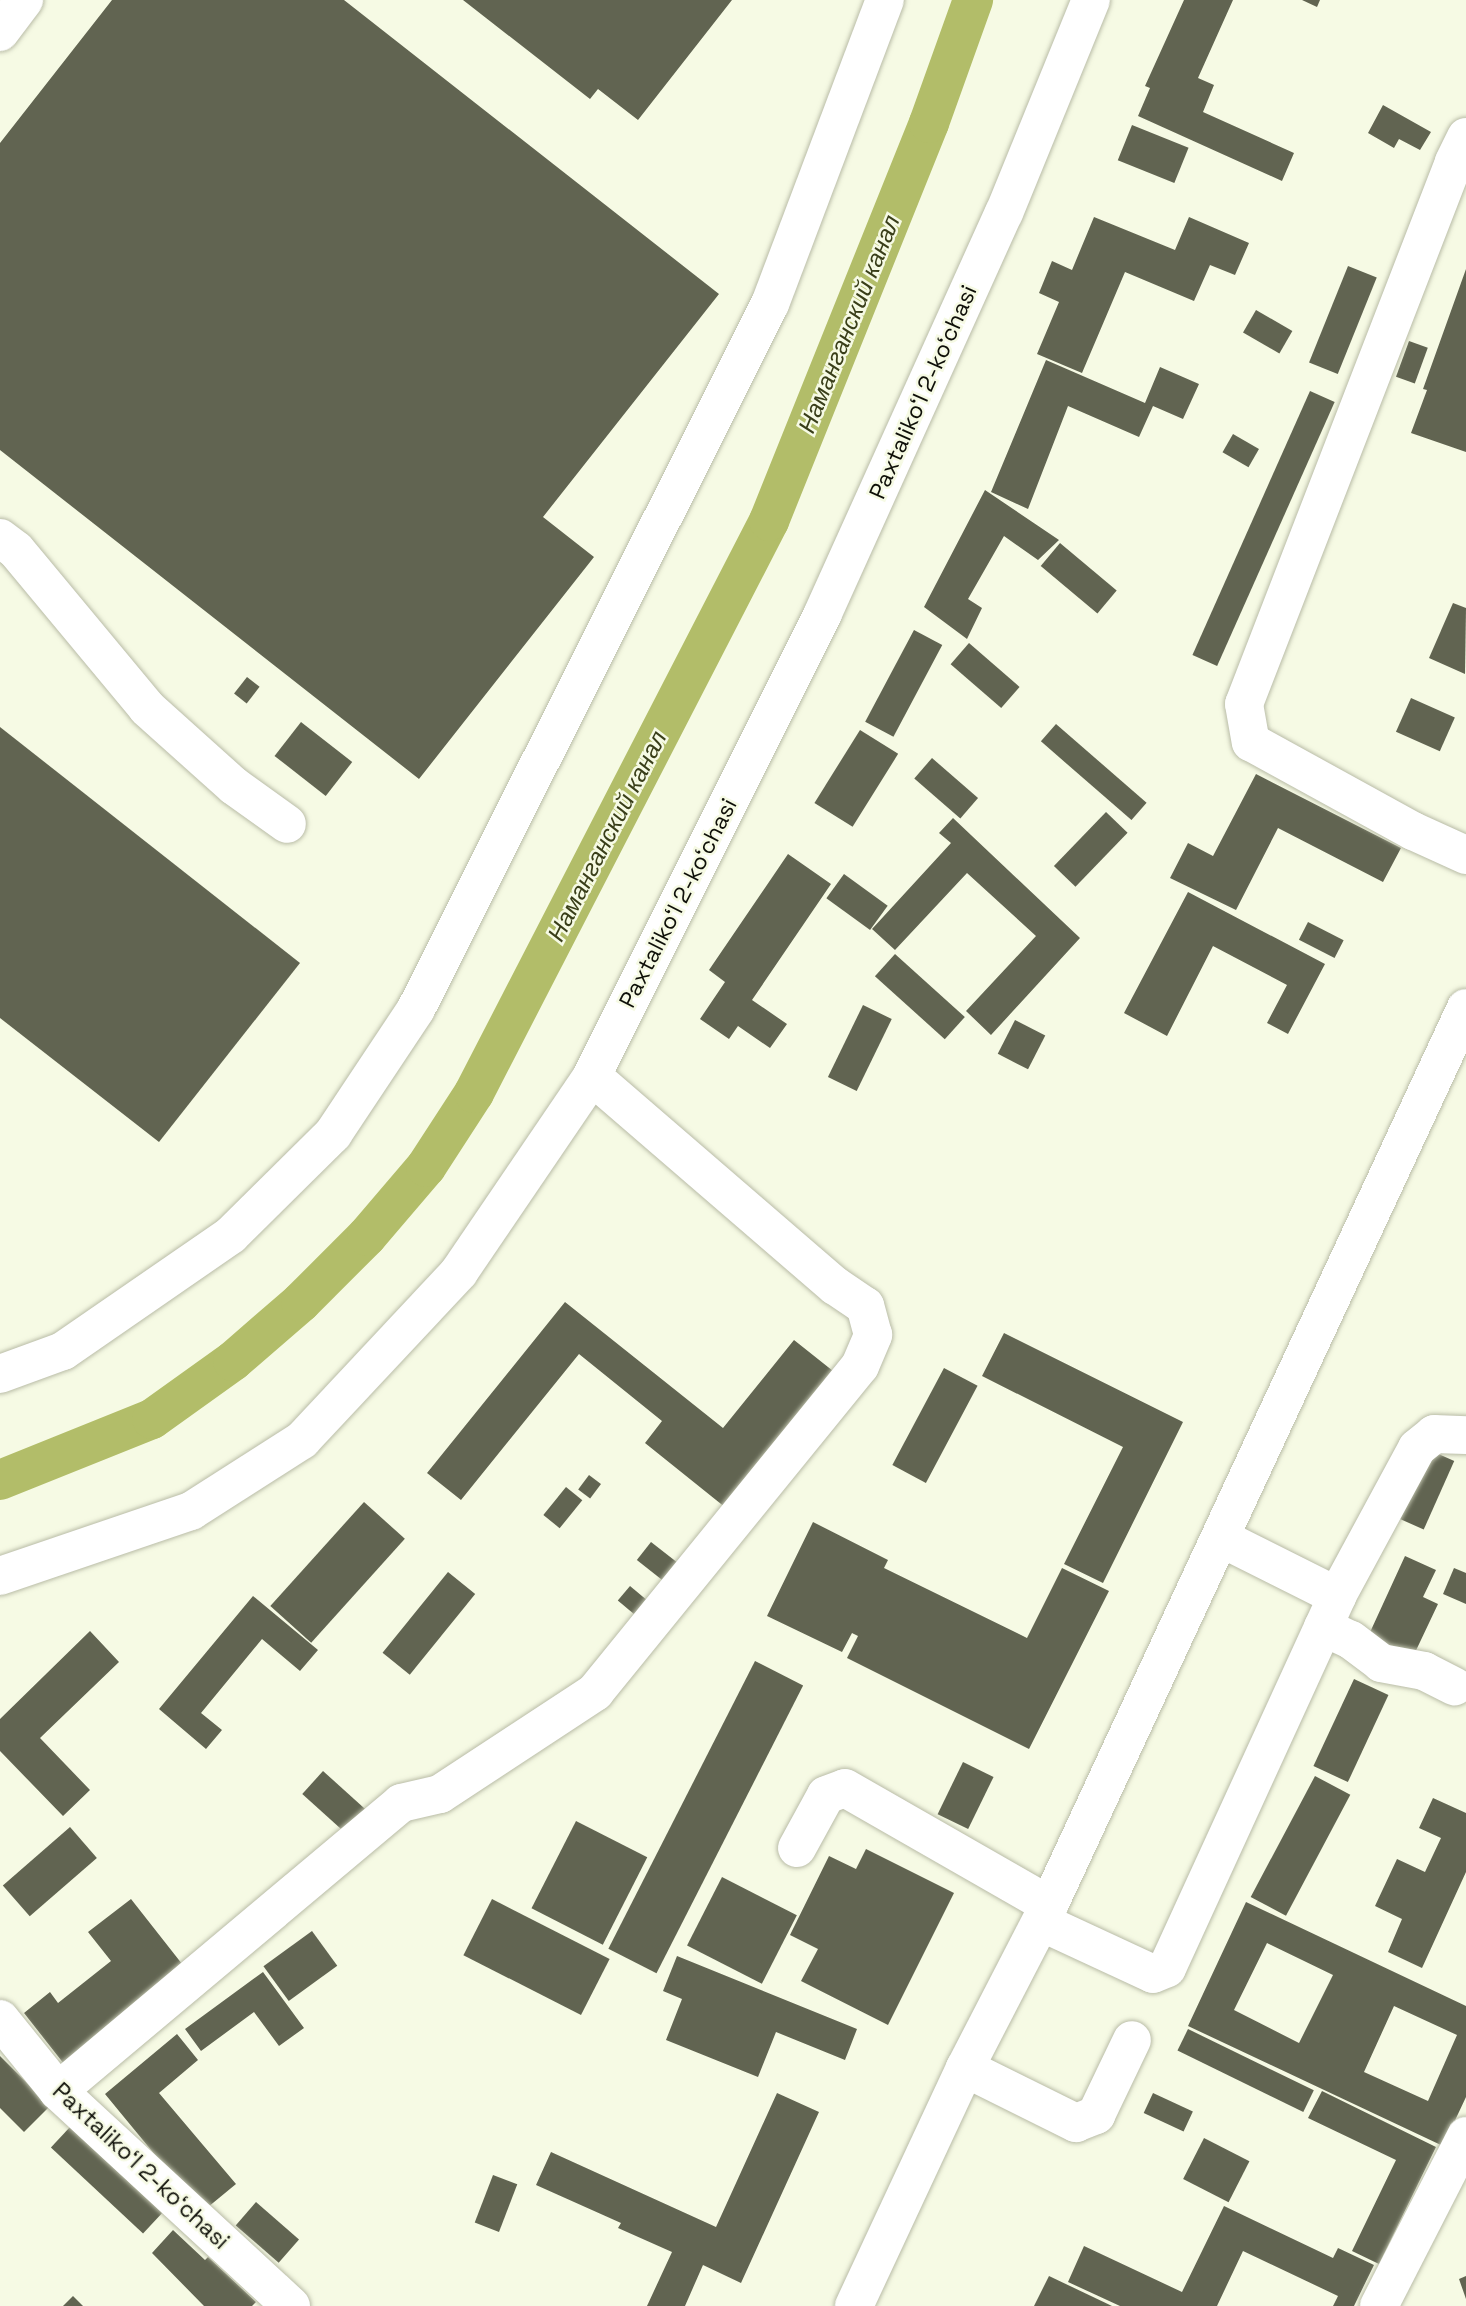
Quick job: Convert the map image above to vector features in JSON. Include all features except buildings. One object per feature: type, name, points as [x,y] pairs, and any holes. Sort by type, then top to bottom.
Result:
[{"type":"street","points":[[0,32],[24,0]]},
{"type":"street","points":[[0,1374],[63,1351],[231,1235],[333,1134],[416,1009],[770,304],[885,0]]},
{"type":"street","name":"Paxtalikoʻl 2-koʻchasi","points":[[0,1576],[191,1511],[302,1440],[459,1272],[592,1076],[823,613],[1004,213],[1091,0]]},
{"type":"street","points":[[1466,138],[1454,162],[1244,704],[1251,742],[1413,831],[1466,855]]},
{"type":"street","points":[[0,538],[16,550],[147,708],[234,786],[287,824]]},
{"type":"street","points":[[854,2306],[965,2068],[1045,1914],[1466,1008]]},
{"type":"street","points":[[58,2091],[401,1803],[440,1794],[595,1692],[860,1366],[873,1335],[865,1306],[835,1286],[592,1076]]},
{"type":"street","points":[[797,1848],[826,1796],[845,1788],[1045,1914],[1153,1974],[1167,1968],[1330,1612],[1417,1448],[1434,1434],[1466,1435]]},
{"type":"street","points":[[1221,1538],[1330,1612],[1351,1640],[1381,1663],[1424,1671],[1454,1686]]},
{"type":"street","name":"Paxtalikoʻl 2-koʻchasi","points":[[0,2019],[58,2091],[291,2306]]},
{"type":"street","points":[[965,2068],[1076,2123],[1096,2115],[1132,2040]]},
{"type":"street","points":[[1379,2306],[1466,2136]]},
{"type":"waterway","name":"Наманганский канал","points":[[0,1480],[152,1419],[233,1361],[301,1302],[367,1236],[426,1167],[474,1093],[769,521],[929,123],[973,0]]}]
